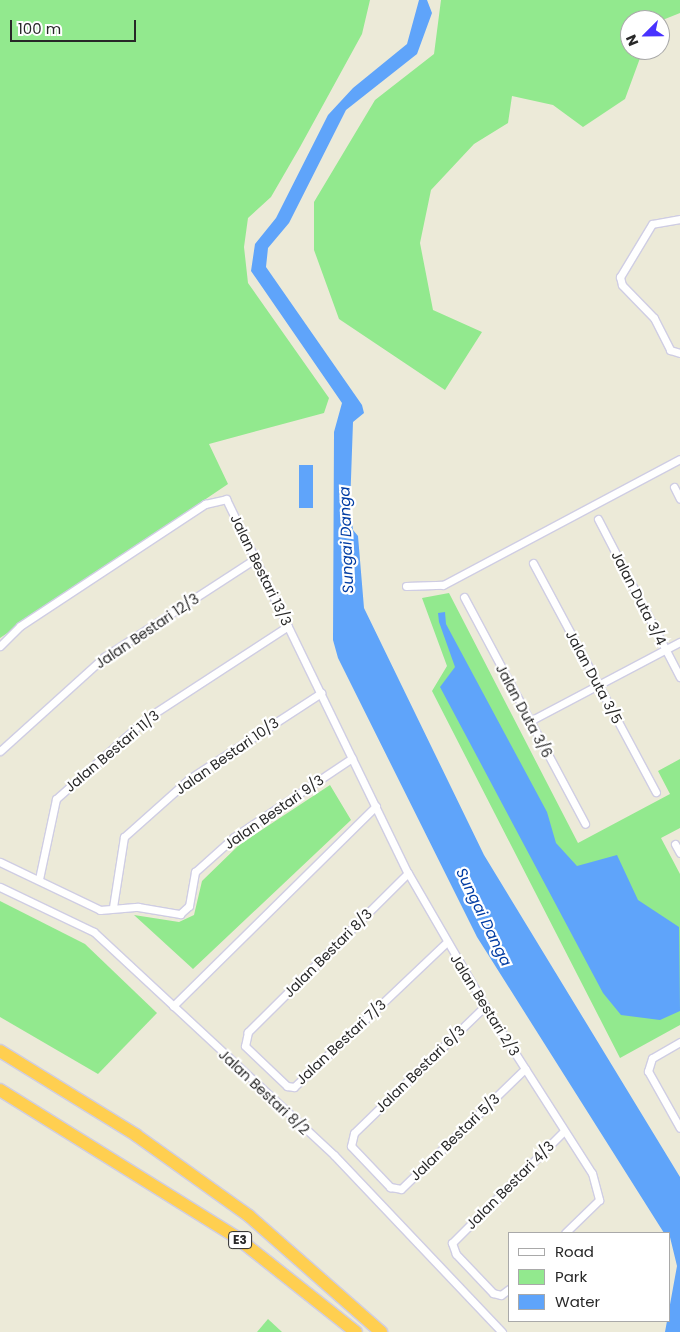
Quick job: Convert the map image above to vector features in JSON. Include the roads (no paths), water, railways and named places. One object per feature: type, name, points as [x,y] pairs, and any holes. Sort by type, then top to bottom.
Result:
[{"type":"highway","name":"E3","points":[[0,1051],[136,1135],[249,1216],[381,1332]]},
{"type":"highway","name":"E3","points":[[0,1090],[236,1237],[356,1332]]},
{"type":"street","points":[[680,219],[652,224],[620,277],[622,285],[654,318],[670,350],[680,353]]},
{"type":"street","points":[[406,586],[443,585],[680,459]]},
{"type":"street","points":[[674,487],[680,499]]},
{"type":"street","name":"Jalan Bestari 13/3","points":[[0,646],[20,626],[212,500],[226,499],[376,806]]},
{"type":"street","name":"Jalan Duta 3/4","points":[[598,520],[680,677]]},
{"type":"street","name":"Jalan Bestari 12/3","points":[[0,751],[104,657],[255,559]]},
{"type":"street","name":"Jalan Duta 3/5","points":[[533,563],[656,792]]},
{"type":"street","name":"Jalan Duta 3/6","points":[[464,597],[585,824]]},
{"type":"street","name":"Jalan Bestari 11/3","points":[[39,879],[56,799],[147,718],[288,626]]},
{"type":"street","points":[[530,721],[680,642]]},
{"type":"street","name":"Jalan Bestari 10/3","points":[[113,907],[124,837],[189,779],[321,694]]},
{"type":"street","name":"Jalan Bestari 9/3","points":[[113,907],[185,912],[195,872],[234,838],[352,758]]},
{"type":"street","points":[[173,1006],[376,806]]},
{"type":"street","name":"Jalan Bestari 2/3","points":[[376,806],[408,873],[447,942],[485,1006],[592,1173],[599,1200],[566,1232]]},
{"type":"street","points":[[675,844],[680,853]]},
{"type":"street","points":[[0,862],[39,879],[100,910],[113,907]]},
{"type":"street","name":"Jalan Bestari 8/3","points":[[248,1032],[408,873]]},
{"type":"street","name":"Jalan Bestari 8/2","points":[[0,886],[94,932],[334,1155],[502,1332]]},
{"type":"street","name":"Jalan Bestari 7/3","points":[[248,1032],[244,1042],[248,1050],[287,1086],[294,1087],[447,942]]},
{"type":"street","name":"Jalan Bestari 6/3","points":[[354,1133],[485,1006]]},
{"type":"street","points":[[680,1042],[658,1054],[648,1071],[680,1128]]},
{"type":"street","name":"Jalan Bestari 5/3","points":[[354,1133],[349,1141],[354,1151],[390,1187],[401,1189],[525,1069]]},
{"type":"street","name":"Jalan Bestari 4/3","points":[[508,1290],[501,1295],[493,1292],[453,1250],[455,1239],[564,1131]]},
{"type":"water","name":"Sungai Danga","points":[[419,0],[427,0],[432,13],[417,54],[346,110],[289,223],[268,248],[266,267],[362,405],[364,413],[353,422],[350,507],[353,530],[358,536],[364,608],[484,855],[680,1177],[680,1332],[665,1332],[667,1322],[670,1322],[670,1304],[677,1266],[670,1232],[663,1232],[477,937],[338,658],[333,640],[334,432],[342,403],[251,271],[255,244],[276,218],[328,115],[353,88],[407,44]]},
{"type":"water","points":[[299,465],[313,465],[313,508],[299,508]]},
{"type":"water","points":[[445,612],[446,624],[547,812],[556,843],[577,866],[617,855],[638,900],[679,927],[680,1011],[660,1020],[621,1015],[603,993],[440,687],[455,667],[439,622],[438,613]]}]
